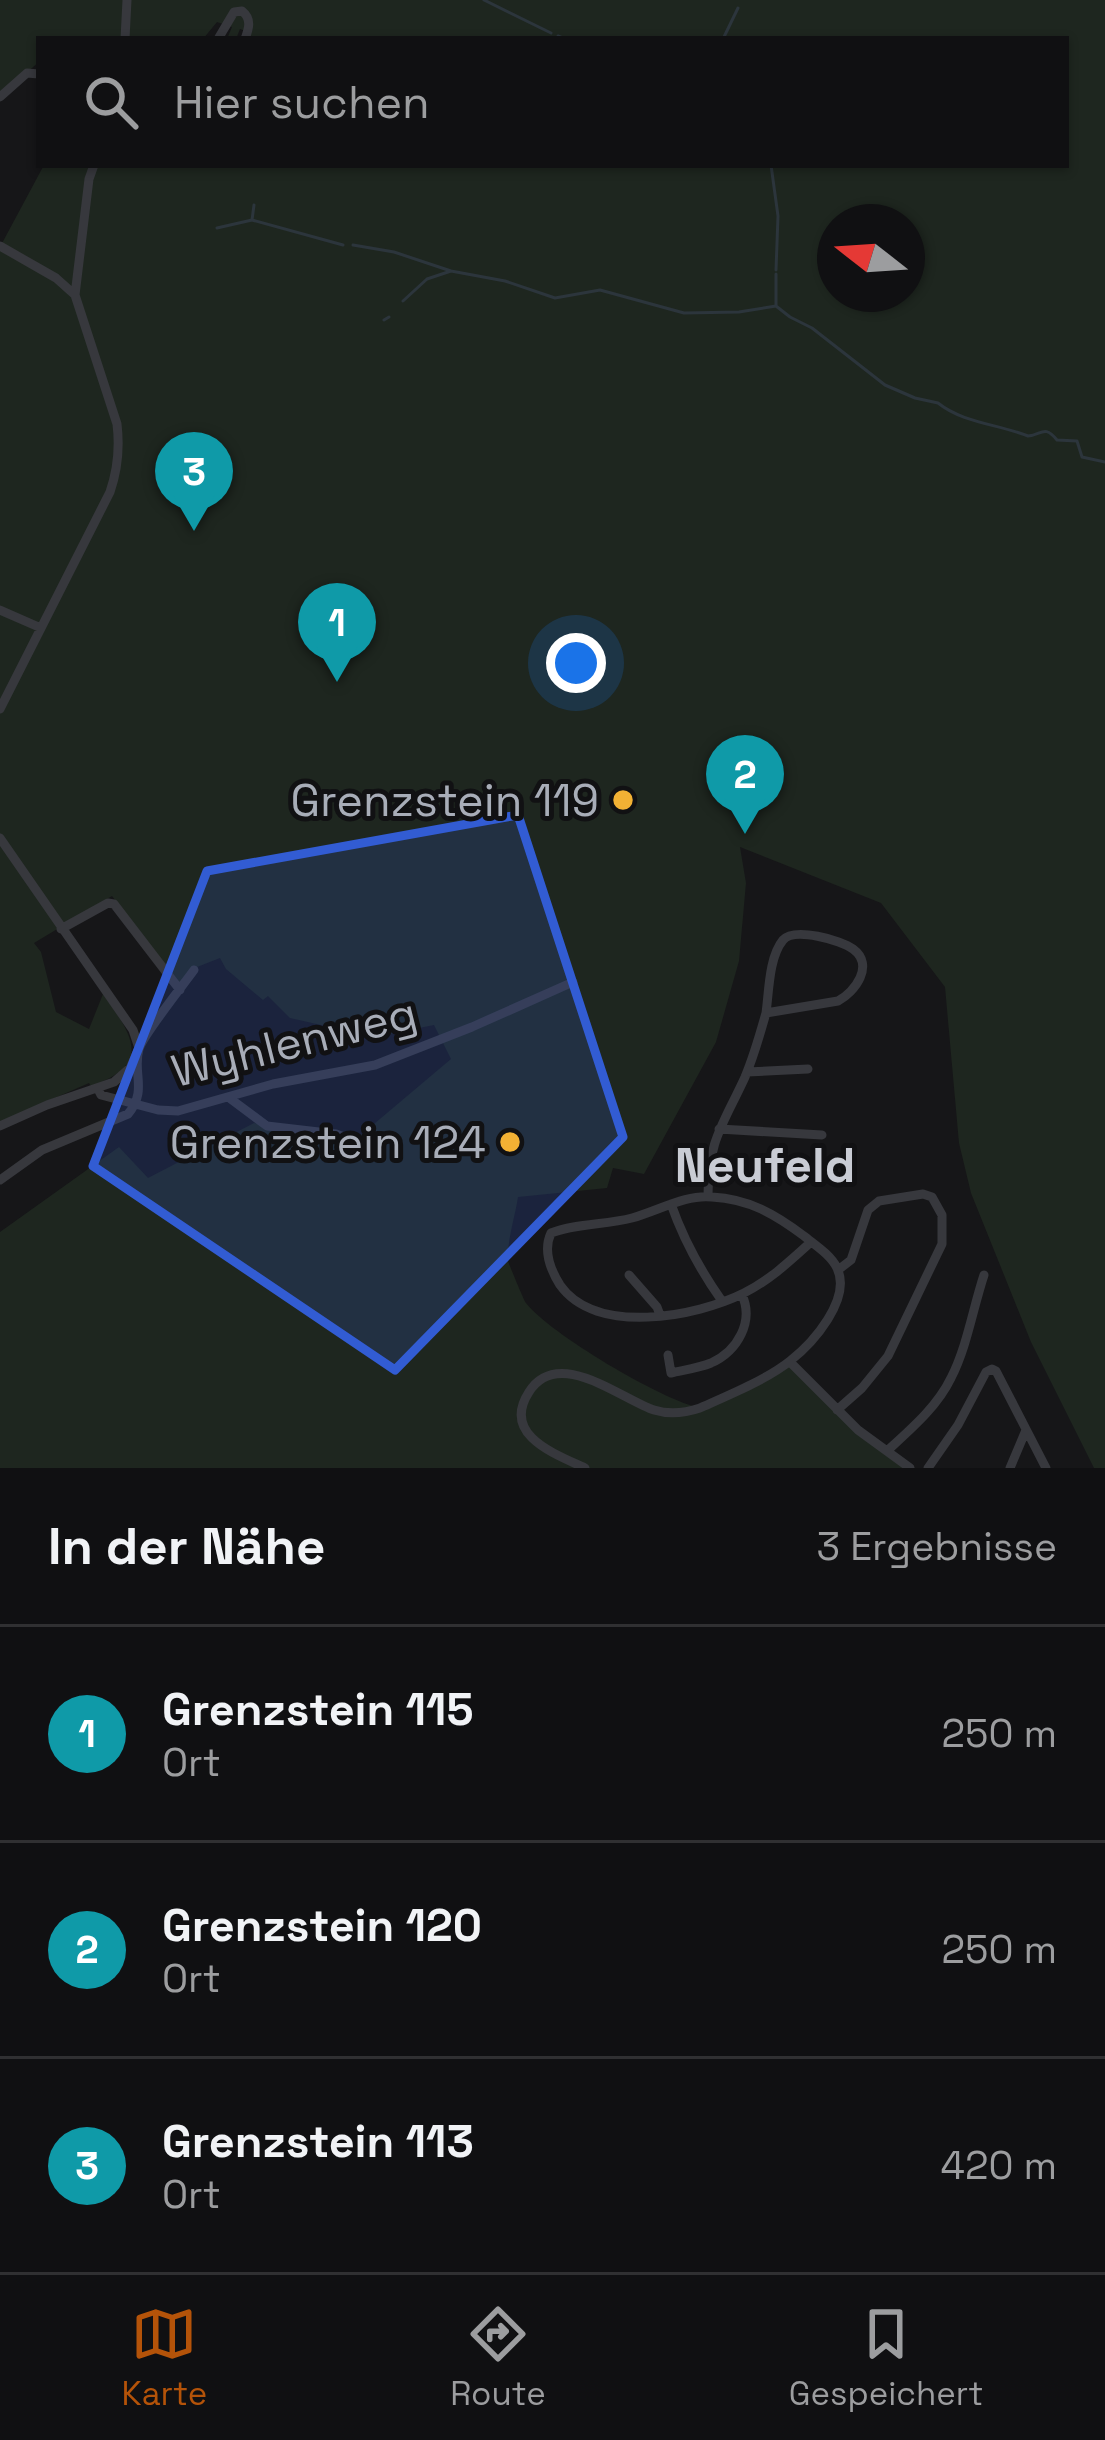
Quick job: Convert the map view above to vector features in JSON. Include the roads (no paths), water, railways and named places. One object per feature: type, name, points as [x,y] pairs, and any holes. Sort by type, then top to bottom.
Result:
[{"type":"street","points":[[125,36],[128,0]]},
{"type":"street","points":[[220,36],[229,17],[242,11],[249,22],[246,36]]},
{"type":"street","points":[[0,97],[27,73],[36,74]]},
{"type":"street","points":[[0,709],[110,493],[118,462],[117,424],[75,295],[93,168]]},
{"type":"street","points":[[0,247],[56,278],[75,295]]},
{"type":"street","points":[[0,610],[41,628]]},
{"type":"street","points":[[0,838],[133,1030],[139,1048],[140,1090],[128,1114],[42,1150],[0,1180]]},
{"type":"street","points":[[61,929],[114,904],[180,990]]},
{"type":"street","points":[[708,1196],[710,1155],[747,1072],[781,942],[800,933],[848,946],[861,958],[860,981],[838,1001],[766,1012]]},
{"type":"street","points":[[0,1126],[114,1082],[130,1068],[194,970]]},
{"type":"street","name":"Wyhlenweg","points":[[101,1087],[101,1095],[178,1111],[273,1084],[375,1065],[573,982]]},
{"type":"street","points":[[747,1072],[808,1069]]},
{"type":"street","points":[[228,1097],[267,1126],[356,1141]]},
{"type":"street","points":[[719,1129],[822,1135]]},
{"type":"street","points":[[837,1410],[875,1374],[900,1336],[942,1244],[938,1204],[923,1194],[879,1201],[868,1210],[850,1260],[838,1270]]},
{"type":"street","points":[[585,1468],[529,1436],[523,1405],[539,1380],[557,1375],[586,1377],[658,1411],[686,1412],[790,1361],[832,1312],[841,1284],[838,1270],[811,1242],[761,1208],[708,1196],[632,1218],[555,1230],[548,1237],[555,1276],[569,1295],[580,1304],[618,1316],[660,1315],[742,1294],[782,1269],[811,1242]]},
{"type":"street","points":[[671,1204],[698,1268],[722,1301]]},
{"type":"street","points":[[629,1275],[660,1315]]},
{"type":"street","points":[[887,1451],[918,1423],[953,1375],[984,1275]]},
{"type":"street","points":[[668,1354],[671,1373],[709,1364],[729,1351],[746,1322],[742,1294]]},
{"type":"street","points":[[790,1361],[858,1430],[910,1468]]},
{"type":"street","points":[[928,1468],[992,1369],[1046,1468]]},
{"type":"street","points":[[1010,1468],[1026,1430]]},
{"type":"waterway","points":[[484,0],[551,33]]},
{"type":"waterway","points":[[724,36],[738,8]]},
{"type":"waterway","points":[[771,168],[778,216],[776,270]]},
{"type":"waterway","points":[[252,220],[254,205]]},
{"type":"waterway","points":[[217,228],[252,220],[343,245]]},
{"type":"waterway","points":[[353,245],[505,281],[555,298],[600,290],[684,313],[776,306]]},
{"type":"waterway","points":[[403,301],[427,279],[451,271]]},
{"type":"waterway","points":[[776,274],[776,306],[885,385],[958,415],[1028,436],[1046,431],[1057,440],[1077,441],[1082,457],[1105,462]]},
{"type":"waterway","points":[[384,320],[389,317]]},
{"type":"place","name":"Grenzstein 113","points":[[194,531]]},
{"type":"place","name":"Grenzstein 115","points":[[337,682]]},
{"type":"place","name":"Grenzstein 119","points":[[623,800]]},
{"type":"place","name":"Grenzstein 120","points":[[745,834]]},
{"type":"place","name":"Grenzstein 124","points":[[510,1142]]},
{"type":"district","name":"Neufeld","points":[[765,1165]]}]
